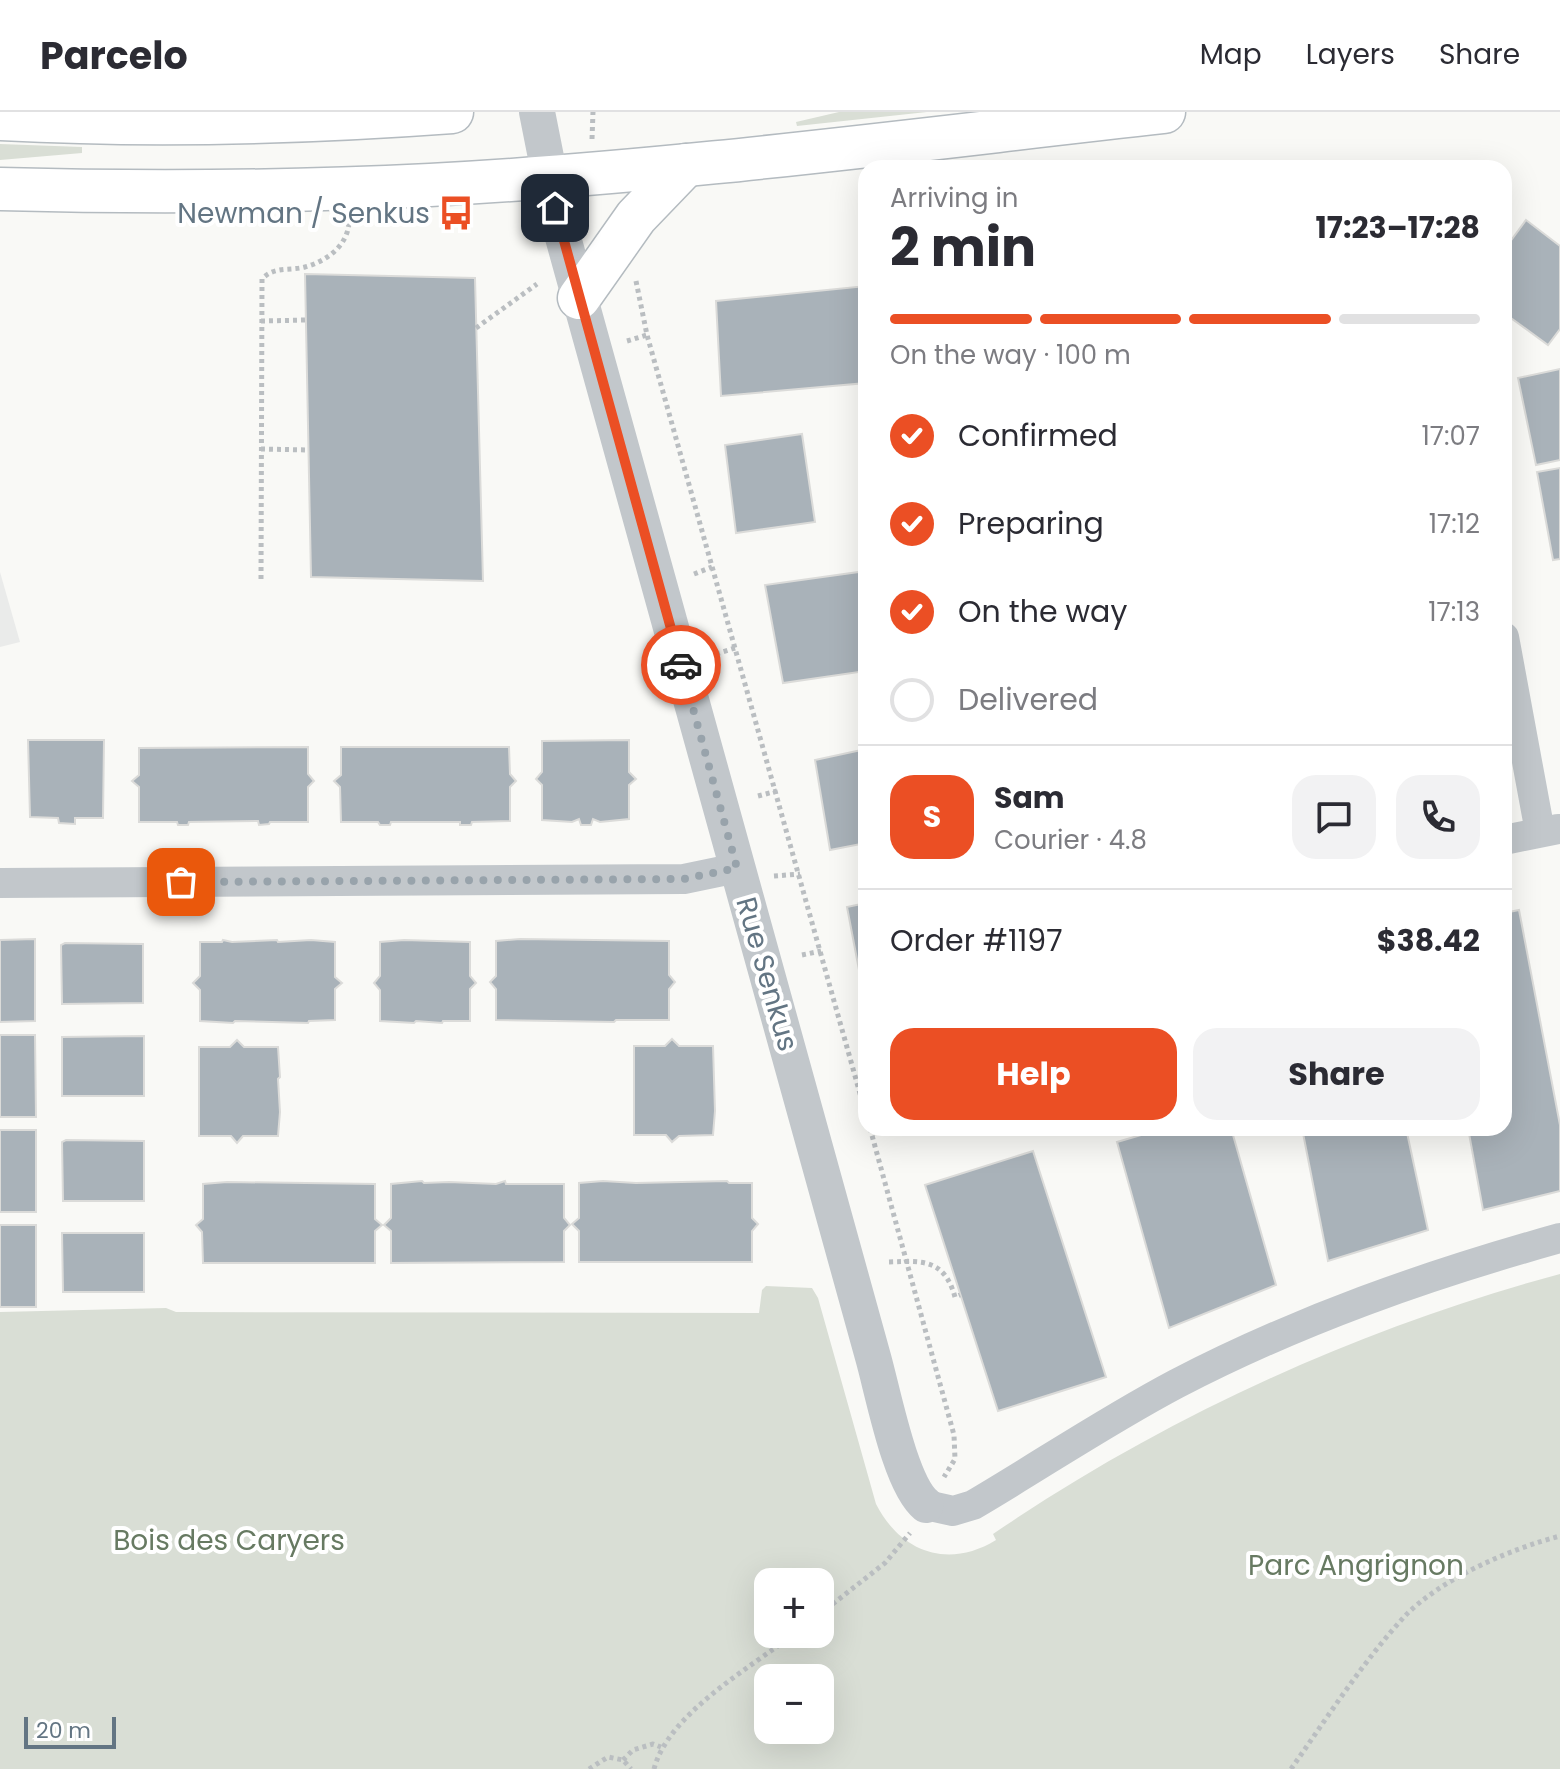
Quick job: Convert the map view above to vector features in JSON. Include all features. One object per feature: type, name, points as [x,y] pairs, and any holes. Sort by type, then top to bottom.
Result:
[{"type":"main road","points":[[0,119],[236,122],[452,112]]},
{"type":"main road","points":[[0,189],[153,193],[431,185],[686,165],[1164,112]]},
{"type":"main road","points":[[579,298],[636,217],[686,165]]},
{"type":"street","name":"Rue Senkus","points":[[537,112],[548,176],[579,298],[904,1468],[916,1494],[926,1505]]},
{"type":"street","points":[[1512,671],[1550,830],[1512,838]]},
{"type":"street","points":[[0,883],[684,879],[737,868]]},
{"type":"street","points":[[926,1505],[953,1511],[973,1505],[1176,1384],[1314,1319],[1432,1276],[1560,1238]]},
{"type":"path","points":[[261,579],[262,279],[276,270],[317,263],[336,251],[348,233],[349,218]]},
{"type":"path","name":"Rue Senkus","points":[[636,278],[647,335],[858,1086]]},
{"type":"path","points":[[476,328],[537,284]]},
{"type":"path","points":[[261,321],[306,320]]},
{"type":"path","points":[[627,341],[647,335]]},
{"type":"path","points":[[261,449],[308,450]]},
{"type":"path","points":[[694,574],[712,567]]},
{"type":"path","points":[[716,654],[735,648]]},
{"type":"path","points":[[758,796],[777,791]]},
{"type":"path","points":[[778,877],[800,874]]},
{"type":"path","points":[[802,955],[821,951]]},
{"type":"path","points":[[872,1136],[954,1435],[954,1461]]},
{"type":"path","points":[[889,1262],[918,1261],[936,1266],[948,1279],[955,1297],[960,1295]]},
{"type":"path","points":[[1291,1769],[1405,1616],[1442,1587],[1496,1559],[1560,1536]]},
{"type":"path","points":[[834,1603],[885,1563],[907,1537]]},
{"type":"path","points":[[654,1769],[661,1747],[674,1729],[775,1648]]},
{"type":"path","points":[[623,1760],[633,1750],[653,1744],[661,1747]]},
{"type":"path","points":[[589,1769],[608,1757],[623,1760],[631,1769]]},
{"type":"shaded area","points":[[0,572],[20,642],[0,647]]},
{"type":"green space","points":[[839,112],[927,112],[797,126],[796,122]]},
{"type":"green space","points":[[0,144],[82,147],[82,153],[0,160]]},
{"type":"green space","name":"Bois des Caryers","points":[[1560,1274],[1560,1769],[0,1769],[0,1312],[166,1308],[176,1312],[759,1313],[762,1290],[766,1286],[812,1288],[818,1298],[876,1504],[886,1521],[913,1545],[944,1554],[961,1554],[996,1540],[993,1534],[1058,1491],[1195,1415],[1266,1380],[1411,1321]]},
{"type":"building","points":[[1526,220],[1560,246],[1560,329],[1548,345],[1512,319],[1512,239]]},
{"type":"building","points":[[305,274],[475,278],[483,581],[311,577]]},
{"type":"building","points":[[858,287],[858,384],[721,396],[716,301]]},
{"type":"building","points":[[1560,369],[1560,460],[1536,465],[1518,378]]},
{"type":"building","points":[[802,434],[815,522],[736,533],[725,445]]},
{"type":"building","points":[[1560,468],[1560,559],[1553,560],[1537,472]]},
{"type":"building","points":[[858,572],[858,672],[783,683],[765,585]]},
{"type":"building","points":[[28,740],[104,740],[103,818],[75,818],[75,824],[59,823],[58,818],[30,817]]},
{"type":"building","points":[[629,740],[629,772],[636,779],[629,785],[629,819],[600,822],[593,819],[591,825],[581,825],[579,819],[572,822],[542,820],[542,785],[536,779],[542,772],[542,741]]},
{"type":"building","points":[[308,747],[308,774],[314,781],[308,787],[308,822],[259,825],[258,821],[189,822],[188,825],[178,825],[177,822],[139,822],[139,787],[132,781],[139,775],[139,748]]},
{"type":"building","points":[[341,747],[509,747],[510,774],[516,781],[510,787],[510,821],[472,822],[471,825],[460,825],[460,822],[391,822],[390,825],[380,825],[378,822],[341,822],[340,787],[334,781],[341,775]]},
{"type":"building","points":[[858,751],[858,845],[830,850],[815,760]]},
{"type":"building","points":[[858,905],[858,965],[847,907]]},
{"type":"building","points":[[1519,910],[1560,1125],[1560,1191],[1483,1210],[1469,1136],[1512,1136],[1512,911]]},
{"type":"building","points":[[35,939],[35,1021],[0,1022],[0,940]]},
{"type":"building","points":[[496,941],[669,941],[669,975],[675,982],[669,989],[669,1020],[496,1020],[496,989],[490,982],[496,976]]},
{"type":"building","points":[[200,942],[335,942],[335,977],[342,983],[335,989],[335,1020],[308,1023],[200,1021],[200,990],[193,983],[200,976]]},
{"type":"building","points":[[380,942],[470,942],[470,976],[476,983],[470,989],[470,1021],[380,1021],[380,990],[374,983],[380,976]]},
{"type":"building","points":[[143,944],[143,1003],[62,1004],[61,945]]},
{"type":"building","points":[[0,1035],[35,1035],[36,1117],[0,1117]]},
{"type":"building","points":[[144,1036],[144,1096],[62,1096],[62,1037]]},
{"type":"building","points":[[672,1039],[679,1046],[713,1046],[713,1135],[679,1136],[672,1142],[666,1135],[634,1135],[634,1046],[665,1046]]},
{"type":"building","points":[[237,1040],[244,1047],[278,1047],[278,1136],[243,1136],[237,1143],[231,1136],[199,1136],[199,1047],[230,1047]]},
{"type":"building","points":[[0,1130],[36,1130],[36,1212],[0,1212]]},
{"type":"building","points":[[1138,1136],[1233,1136],[1276,1285],[1169,1328],[1117,1142]]},
{"type":"building","points":[[1304,1136],[1408,1136],[1428,1230],[1328,1261]]},
{"type":"building","points":[[144,1141],[144,1201],[63,1201],[62,1142]]},
{"type":"building","points":[[1033,1151],[1106,1377],[998,1411],[925,1185]]},
{"type":"building","points":[[422,1181],[564,1184],[564,1218],[570,1225],[564,1231],[564,1262],[391,1263],[391,1231],[384,1225],[391,1218],[391,1184]]},
{"type":"building","points":[[579,1183],[752,1183],[752,1218],[758,1224],[752,1231],[752,1262],[579,1262],[579,1231],[572,1224],[579,1218]]},
{"type":"building","points":[[203,1184],[375,1184],[375,1219],[382,1225],[375,1231],[375,1263],[203,1263],[202,1232],[196,1225],[203,1219]]},
{"type":"building","points":[[0,1225],[36,1225],[36,1307],[0,1307]]},
{"type":"building","points":[[62,1233],[144,1233],[144,1292],[63,1292]]},
{"type":"way so far","points":[[181,882],[684,879],[737,868],[681,665]]},
{"type":"place","name":"Newman / Senkus","points":[[456,213]]},
{"type":"route","points":[[555,208],[681,665]]},
{"type":"park label","name":"Parc Angrignon","points":[[1356,1565]]}]
